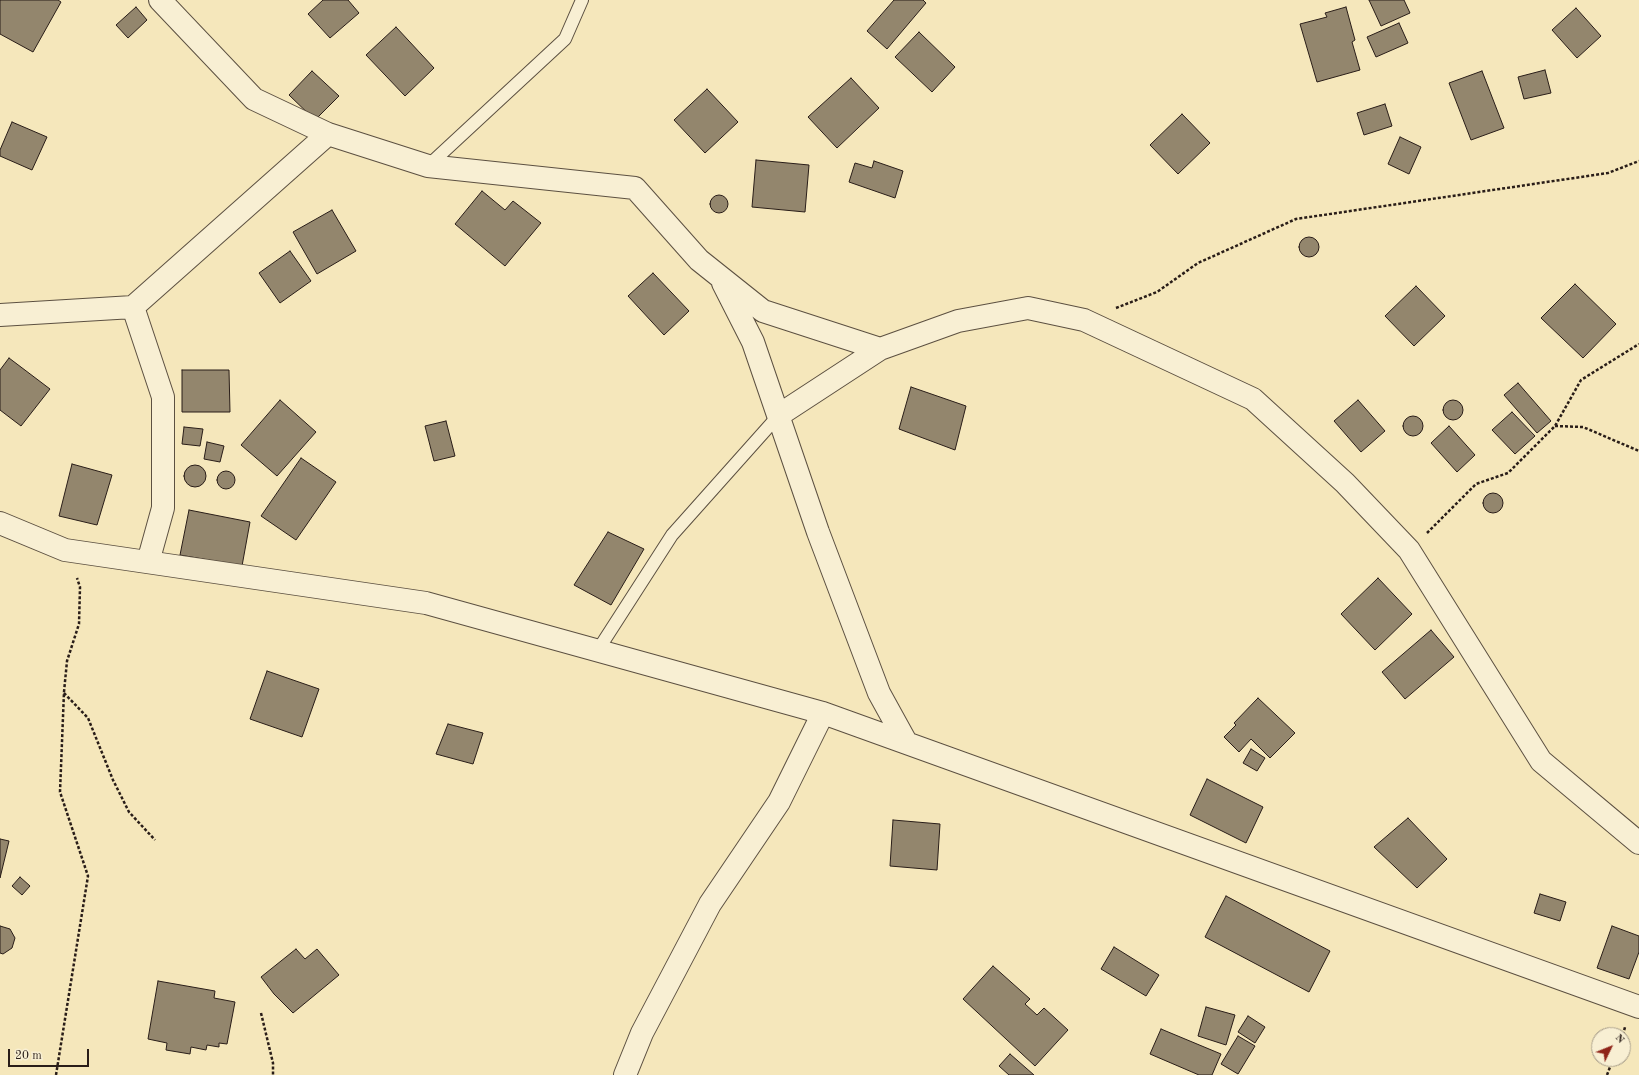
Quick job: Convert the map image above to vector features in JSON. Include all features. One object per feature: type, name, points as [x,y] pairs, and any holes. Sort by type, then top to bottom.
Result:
[{"type":"street","points":[[160,0],[254,99],[328,134],[428,166],[635,188],[700,260],[763,311],[880,349]]},
{"type":"street","points":[[0,315],[133,307],[328,134]]},
{"type":"street","points":[[720,276],[753,342],[818,532],[879,693],[906,742]]},
{"type":"street","points":[[133,307],[163,397],[163,508],[148,562]]},
{"type":"street","points":[[778,415],[880,349],[958,321],[1028,308],[1084,320],[1253,399],[1345,483],[1409,550],[1541,761],[1639,844]]},
{"type":"street","points":[[0,523],[65,550],[426,603],[823,713],[1639,1007]]},
{"type":"street","points":[[625,1075],[642,1032],[710,904],[779,802],[823,713]]},
{"type":"lane","points":[[428,166],[565,39],[582,0]]},
{"type":"lane","points":[[598,650],[672,535],[778,415]]},
{"type":"path","points":[[1084,320],[1157,292],[1198,263],[1296,219],[1608,173],[1639,161]]},
{"type":"path","points":[[1409,550],[1476,484],[1508,473],[1555,426],[1580,380],[1639,344]]},
{"type":"path","points":[[1555,426],[1583,427],[1639,451]]},
{"type":"path","points":[[56,1075],[88,876],[60,792],[64,692],[67,661],[79,624],[80,587],[65,550]]},
{"type":"path","points":[[64,692],[88,718],[113,780],[129,812],[155,840]]},
{"type":"path","points":[[261,1013],[272,1063],[273,1075]]},
{"type":"building","points":[[0,0],[58,0],[61,2],[33,52],[0,34]]},
{"type":"building","points":[[323,0],[348,0],[359,13],[330,38],[308,14]]},
{"type":"building","points":[[894,0],[923,0],[926,3],[887,49],[867,31]]},
{"type":"building","points":[[1369,0],[1404,0],[1410,13],[1381,26]]},
{"type":"building","points":[[136,7],[147,20],[128,38],[116,25]]},
{"type":"building","points":[[1346,7],[1355,40],[1352,42],[1360,70],[1317,82],[1300,24],[1327,17],[1325,13]]},
{"type":"building","points":[[1576,8],[1601,36],[1577,58],[1552,30]]},
{"type":"building","points":[[1399,23],[1408,43],[1376,57],[1367,37]]},
{"type":"building","points":[[396,27],[434,68],[405,96],[366,55]]},
{"type":"building","points":[[919,32],[955,67],[932,92],[895,57]]},
{"type":"building","points":[[1545,70],[1551,93],[1524,99],[1518,77]]},
{"type":"building","points":[[312,71],[339,96],[315,120],[289,95]]},
{"type":"building","points":[[1482,71],[1504,128],[1471,140],[1449,83]]},
{"type":"building","points":[[851,78],[879,108],[837,148],[808,117]]},
{"type":"building","points":[[707,89],[738,122],[705,153],[674,120]]},
{"type":"building","points":[[1385,104],[1392,126],[1364,135],[1357,113]]},
{"type":"building","points":[[1182,114],[1210,143],[1178,174],[1150,145]]},
{"type":"building","points":[[12,122],[47,137],[32,170],[0,156],[0,150]]},
{"type":"building","points":[[1400,137],[1421,147],[1409,174],[1388,164]]},
{"type":"building","points":[[756,160],[809,165],[805,212],[752,207]]},
{"type":"building","points":[[874,161],[903,171],[895,198],[849,182],[855,163],[872,168]]},
{"type":"building","points":[[482,191],[505,210],[513,201],[541,223],[505,266],[455,224]]},
{"type":"building","points":[[719,195],[725,198],[728,204],[725,210],[719,213],[713,210],[710,204],[713,198]]},
{"type":"building","points":[[332,210],[356,251],[317,274],[293,232]]},
{"type":"building","points":[[1305,237],[1313,237],[1319,243],[1319,251],[1313,257],[1305,257],[1299,251],[1299,243]]},
{"type":"building","points":[[290,251],[311,281],[280,303],[259,273]]},
{"type":"building","points":[[653,273],[689,311],[664,335],[628,296]]},
{"type":"building","points":[[1575,284],[1616,324],[1583,358],[1541,318]]},
{"type":"building","points":[[1416,286],[1445,316],[1414,346],[1385,316]]},
{"type":"building","points":[[9,358],[50,389],[21,426],[0,410],[0,370]]},
{"type":"building","points":[[182,370],[229,370],[230,412],[182,412]]},
{"type":"building","points":[[1518,383],[1551,421],[1537,433],[1504,395]]},
{"type":"building","points":[[911,387],[966,406],[955,450],[899,429]]},
{"type":"building","points":[[280,400],[316,432],[277,476],[241,445]]},
{"type":"building","points":[[1358,400],[1385,431],[1361,452],[1334,421]]},
{"type":"building","points":[[1449,400],[1457,400],[1463,406],[1463,414],[1457,420],[1449,420],[1443,414],[1443,406]]},
{"type":"building","points":[[1512,412],[1535,436],[1515,454],[1492,430]]},
{"type":"building","points":[[1409,416],[1417,416],[1423,422],[1423,430],[1417,436],[1409,436],[1403,430],[1403,422]]},
{"type":"building","points":[[446,421],[455,456],[434,461],[425,426]]},
{"type":"building","points":[[1449,426],[1475,455],[1457,472],[1431,443]]},
{"type":"building","points":[[184,427],[203,429],[200,446],[182,444]]},
{"type":"building","points":[[207,442],[224,446],[220,462],[204,459]]},
{"type":"building","points":[[301,458],[336,482],[296,540],[261,516]]},
{"type":"building","points":[[72,464],[112,475],[97,525],[59,516]]},
{"type":"building","points":[[195,465],[203,468],[206,476],[203,484],[195,487],[187,484],[184,476],[187,468]]},
{"type":"building","points":[[226,471],[232,474],[235,480],[232,486],[226,489],[220,486],[217,480],[220,474]]},
{"type":"building","points":[[1489,493],[1497,493],[1503,499],[1503,507],[1497,513],[1489,513],[1483,507],[1483,499]]},
{"type":"building","points":[[189,510],[250,522],[242,566],[180,555]]},
{"type":"building","points":[[608,532],[644,549],[611,605],[574,585]]},
{"type":"building","points":[[1378,578],[1412,614],[1375,650],[1341,614]]},
{"type":"building","points":[[1431,630],[1454,657],[1405,699],[1382,672]]},
{"type":"building","points":[[267,671],[319,689],[302,737],[250,719]]},
{"type":"building","points":[[1258,698],[1295,733],[1270,758],[1251,739],[1239,752],[1224,737],[1236,725],[1234,723]]},
{"type":"building","points":[[448,724],[483,733],[473,764],[436,754]]},
{"type":"building","points":[[1251,749],[1265,758],[1257,771],[1243,763]]},
{"type":"building","points":[[1207,779],[1263,807],[1246,843],[1190,815]]},
{"type":"building","points":[[1408,818],[1447,859],[1417,888],[1374,847]]},
{"type":"building","points":[[893,820],[940,824],[937,870],[890,866]]},
{"type":"building","points":[[0,839],[9,841],[0,878]]},
{"type":"building","points":[[20,877],[30,886],[22,895],[12,886]]},
{"type":"building","points":[[1540,894],[1566,902],[1560,921],[1534,913]]},
{"type":"building","points":[[1226,896],[1330,951],[1309,992],[1205,937]]},
{"type":"building","points":[[0,926],[10,929],[15,938],[12,948],[3,954],[0,953]]},
{"type":"building","points":[[1612,926],[1639,936],[1639,952],[1629,979],[1597,968]]},
{"type":"building","points":[[1114,947],[1159,975],[1146,996],[1101,969]]},
{"type":"building","points":[[296,949],[305,959],[317,949],[339,975],[293,1013],[274,994],[261,977]]},
{"type":"building","points":[[993,966],[1030,999],[1025,1004],[1037,1015],[1044,1008],[1068,1030],[1035,1066],[963,999]]},
{"type":"building","points":[[158,981],[215,991],[214,998],[235,1002],[227,1044],[219,1043],[219,1047],[207,1045],[206,1050],[191,1047],[190,1054],[166,1050],[167,1043],[148,1039]]},
{"type":"building","points":[[1206,1007],[1235,1015],[1226,1045],[1198,1036]]},
{"type":"building","points":[[1248,1016],[1265,1027],[1255,1043],[1238,1032]]},
{"type":"building","points":[[1161,1029],[1221,1054],[1212,1075],[1199,1075],[1150,1054]]},
{"type":"building","points":[[1238,1036],[1255,1046],[1238,1074],[1221,1064]]},
{"type":"building","points":[[1010,1054],[1034,1075],[1009,1075],[999,1066]]}]
